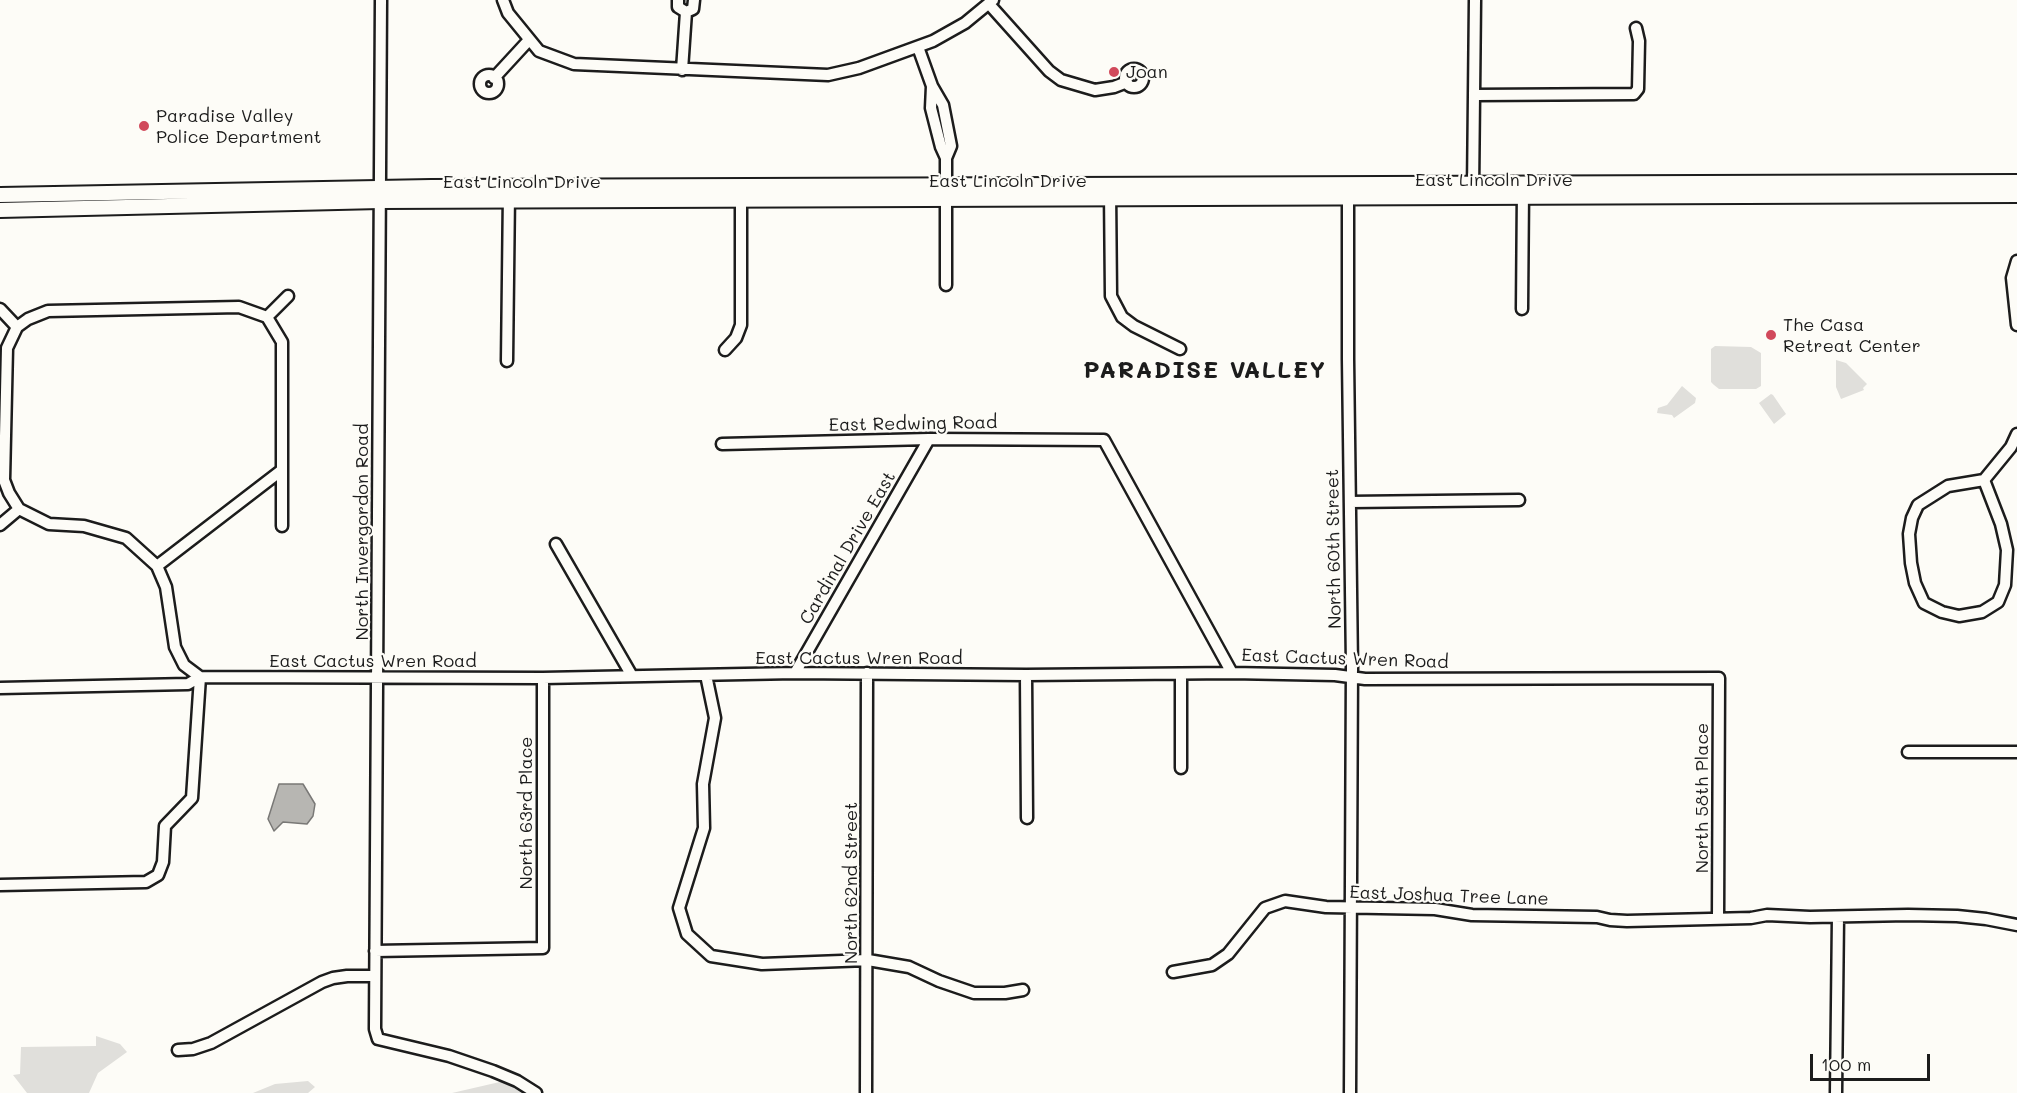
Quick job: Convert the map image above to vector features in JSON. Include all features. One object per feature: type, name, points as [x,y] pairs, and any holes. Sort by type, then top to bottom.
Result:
[{"type":"main road","name":"East Lincoln Drive","points":[[1523,191],[2017,182]]},
{"type":"main road","name":"East Lincoln Drive","points":[[947,192],[1110,184],[1242,191],[2017,195]]},
{"type":"main road","name":"East Lincoln Drive","points":[[0,210],[70,201],[380,194],[947,192],[1110,198],[1242,191]]},
{"type":"main road","name":"East Lincoln Drive","points":[[0,195],[70,201]]},
{"type":"street","name":"North Invergordon Road","points":[[381,0],[375,1029],[378,1039],[449,1056],[493,1071],[517,1080],[536,1093]]},
{"type":"street","points":[[503,0],[508,13],[539,51],[574,64],[828,75],[859,68],[918,47],[965,23],[991,2],[1049,71],[1061,80],[1095,90],[1127,82]]},
{"type":"street","points":[[678,0],[678,7],[686,12]]},
{"type":"street","points":[[686,12],[693,9],[694,0]]},
{"type":"street","points":[[1473,191],[1475,0]]},
{"type":"street","points":[[682,70],[686,12]]},
{"type":"street","points":[[1475,95],[1634,94],[1638,89],[1639,41],[1636,28]]},
{"type":"street","points":[[494,78],[529,40]]},
{"type":"street","points":[[918,47],[932,86],[943,105],[951,146],[946,158],[946,285]]},
{"type":"street","points":[[1110,184],[1110,285],[1111,296],[1116,308],[1122,317],[1134,326],[1180,349]]},
{"type":"street","name":"North 60th Street","points":[[1348,191],[1352,677],[1350,1093]]},
{"type":"street","points":[[1522,309],[1523,191]]},
{"type":"street","points":[[724,350],[736,338],[741,326],[741,192]]},
{"type":"street","points":[[507,361],[509,194]]},
{"type":"street","points":[[2017,261],[2012,278],[2017,325]]},
{"type":"street","points":[[267,317],[288,296]]},
{"type":"street","points":[[0,885],[146,882],[158,875],[163,862],[165,826],[192,798],[200,677],[184,665],[175,647],[166,587],[157,566],[126,538],[84,526],[49,524],[19,509],[9,493],[4,480],[6,348],[18,327],[28,319],[48,311],[239,307],[267,317],[282,342],[282,526]]},
{"type":"street","points":[[0,309],[18,327]]},
{"type":"street","points":[[1984,480],[2001,524],[2007,550],[2005,585],[1998,602],[1982,612],[1959,616],[1942,612],[1924,603],[1916,583],[1911,563],[1909,534],[1912,518],[1918,505],[1948,486],[1984,480],[2011,447],[2017,434]]},
{"type":"street","name":"East Redwing Road","points":[[722,444],[929,439],[1104,440],[1232,673]]},
{"type":"street","name":"Cardinal Drive East","points":[[795,673],[929,439]]},
{"type":"street","points":[[157,566],[282,470]]},
{"type":"street","points":[[1350,502],[1519,500]]},
{"type":"street","points":[[0,525],[19,509]]},
{"type":"street","points":[[556,544],[632,676]]},
{"type":"street","name":"East Cactus Wren Road","points":[[0,688],[188,684],[200,677],[543,678],[795,673],[1026,675],[1232,673],[1335,675],[1365,679],[1719,678]]},
{"type":"street","name":"North 62nd Street","points":[[866,1093],[867,673]]},
{"type":"street","points":[[1181,674],[1181,768]]},
{"type":"street","points":[[706,675],[715,718],[703,784],[704,828],[679,908],[687,934],[711,956],[762,964],[868,960],[909,967],[939,981],[974,993],[1005,993],[1023,990]]},
{"type":"street","points":[[1026,675],[1027,818]]},
{"type":"street","name":"North 63rd Place","points":[[375,951],[543,948],[543,678]]},
{"type":"street","name":"North 58th Place","points":[[1718,919],[1719,678]]},
{"type":"street","points":[[1908,752],[2017,752]]},
{"type":"street","name":"East Joshua Tree Lane","points":[[1173,972],[1212,964],[1228,954],[1240,942],[1265,908],[1285,901],[1326,908],[1435,909],[1472,915],[1597,917],[1621,921],[1751,918],[1767,922],[1795,921],[1810,917],[1957,916],[2017,925]]},
{"type":"street","points":[[1836,1093],[1838,917]]},
{"type":"street","points":[[178,1050],[193,1049],[211,1042],[322,982],[348,976],[375,976]]},
{"type":"shaded area","points":[[1715,346],[1751,347],[1761,353],[1761,386],[1756,389],[1719,389],[1714,385],[1711,382],[1711,349]]},
{"type":"shaded area","points":[[1836,360],[1846,363],[1867,384],[1864,390],[1841,399],[1836,387]]},
{"type":"shaded area","points":[[1682,386],[1696,398],[1695,403],[1674,418],[1672,415],[1657,413],[1658,408],[1667,405]]},
{"type":"shaded area","points":[[1771,394],[1786,414],[1774,424],[1759,403]]},
{"type":"shaded area","points":[[279,784],[303,784],[315,804],[313,816],[307,824],[283,822],[274,831],[268,819]]},
{"type":"shaded area","points":[[96,1036],[120,1044],[127,1052],[98,1073],[89,1093],[27,1093],[13,1075],[20,1074],[21,1047],[96,1046]]},
{"type":"shaded area","points":[[308,1081],[315,1087],[308,1093],[253,1093],[275,1084]]},
{"type":"shaded area","points":[[504,1081],[515,1084],[529,1093],[452,1093]]},
{"type":"place","name":"Joan","points":[[1114,72]]},
{"type":"place","name":"Paradise Valley Police Department","points":[[144,126]]},
{"type":"place","name":"The Casa Retreat Center","points":[[1771,335]]},
{"type":"district","name":"PARADISE VALLEY","points":[[1205,371]]}]
